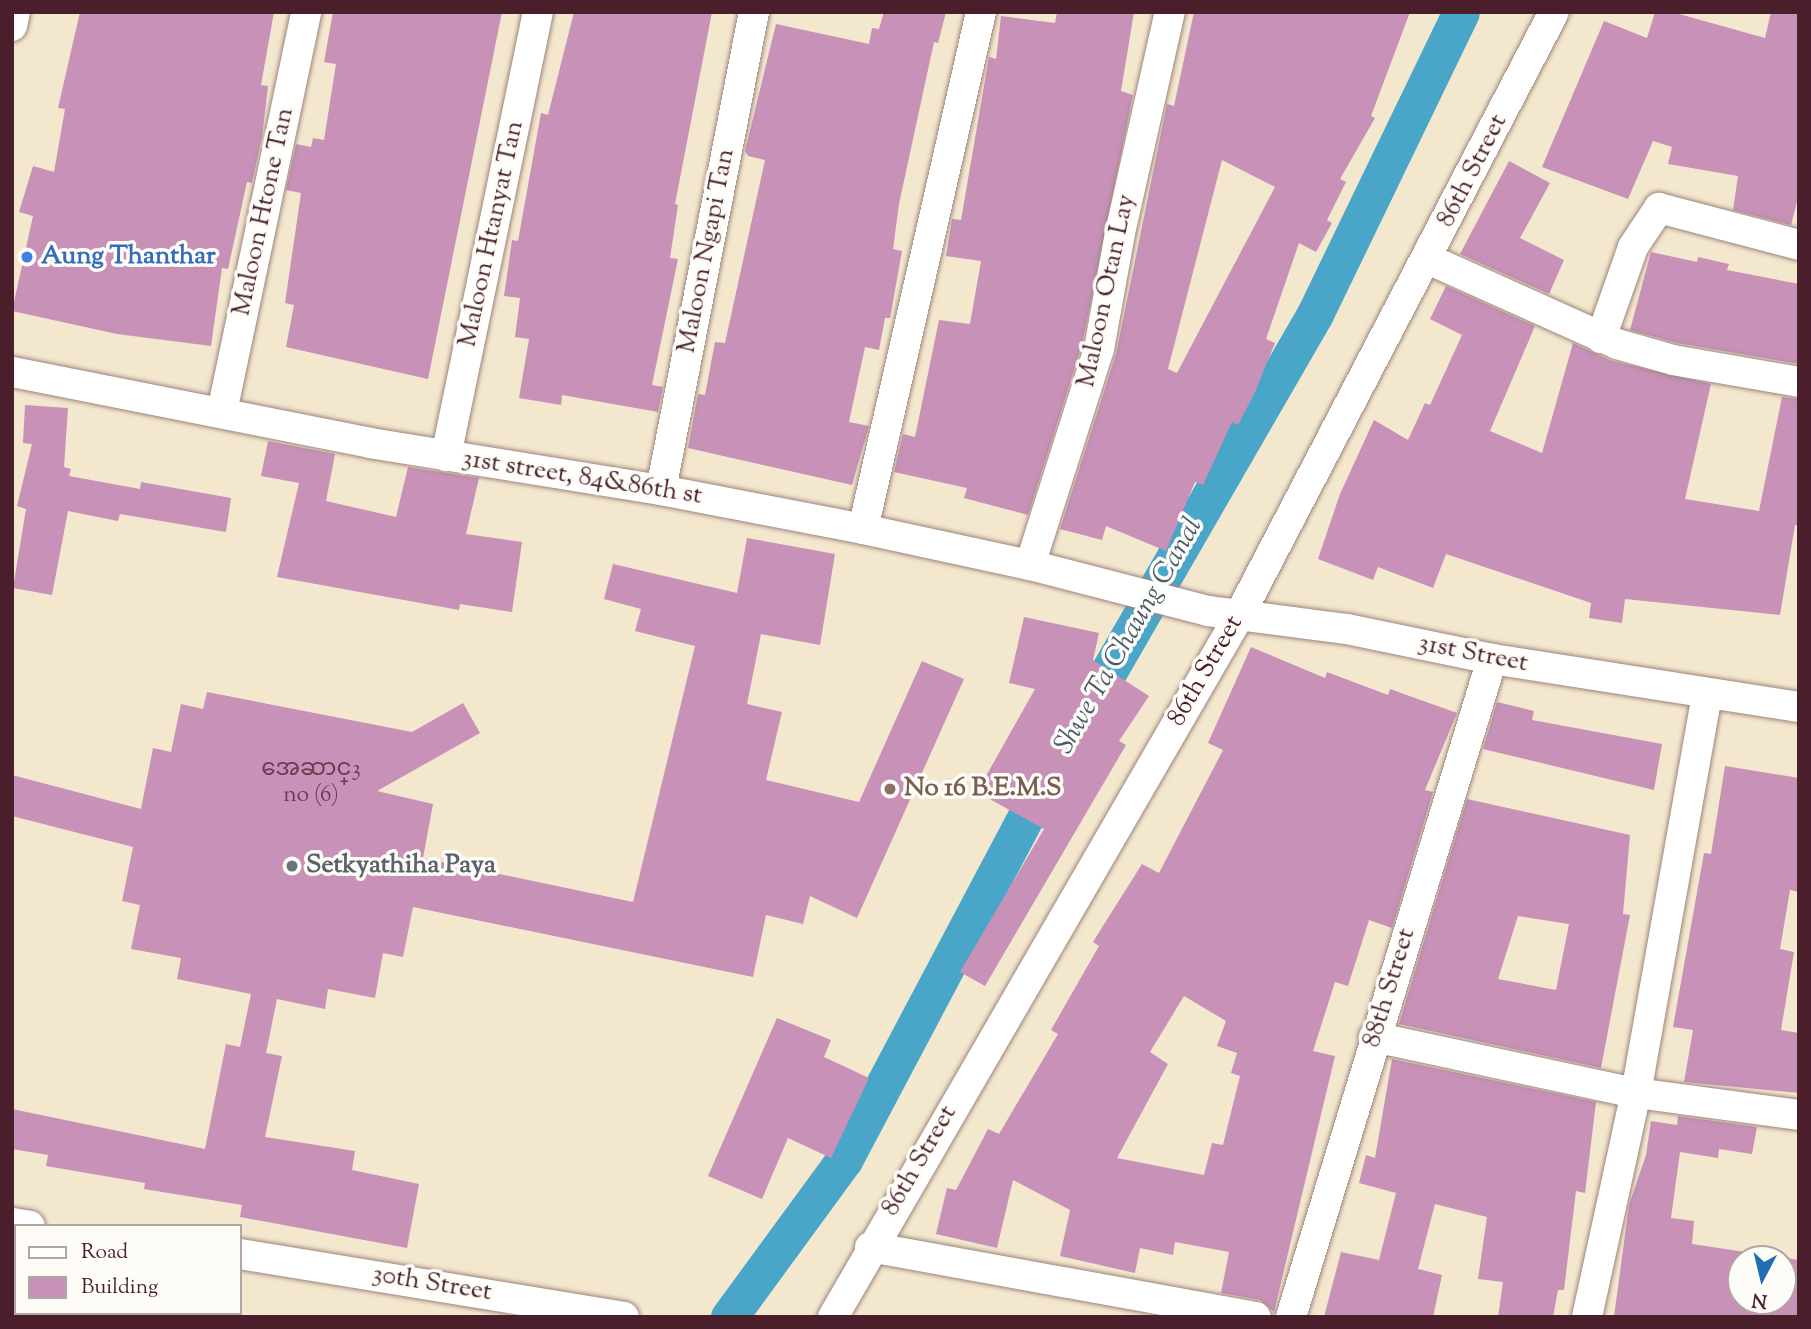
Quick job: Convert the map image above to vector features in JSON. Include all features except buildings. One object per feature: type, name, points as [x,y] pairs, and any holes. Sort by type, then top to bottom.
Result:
[{"type":"street","points":[[12,26],[15,12]]},
{"type":"street","name":"Maloon Htone Tan","points":[[222,412],[306,12]]},
{"type":"street","name":"Maloon Htanyat Tan","points":[[446,456],[538,12]]},
{"type":"street","name":"Maloon Ngapi Tan","points":[[661,490],[754,12]]},
{"type":"street","points":[[863,529],[981,12]]},
{"type":"street","name":"Maloon Otan Lay","points":[[1030,565],[1099,349],[1120,233],[1170,12]]},
{"type":"street","name":"86th Street","points":[[833,1317],[870,1247],[1239,616],[1428,259],[1554,12]]},
{"type":"street","points":[[1601,338],[1633,247],[1659,208],[1799,245]]},
{"type":"street","points":[[1428,259],[1601,338],[1673,360],[1799,382]]},
{"type":"street","name":"31st street, 84&86th st","points":[[12,372],[446,456],[661,490],[863,529],[1030,565],[1149,595]]},
{"type":"street","name":"31st Street","points":[[1149,595],[1208,611],[1347,629],[1492,659],[1799,707]]},
{"type":"street","name":"88th Street","points":[[1291,1317],[1374,1037],[1492,659]]},
{"type":"street","points":[[1587,1317],[1636,1093],[1707,694]]},
{"type":"street","points":[[1374,1037],[1636,1093],[1799,1115]]},
{"type":"street","points":[[870,1247],[1256,1317]]},
{"type":"street","name":"30th Street","points":[[242,1254],[624,1317]]},
{"type":"waterway","name":"Shwe Ta Chaung Canal","points":[[1084,714],[1315,314],[1461,12]]},
{"type":"waterway","name":"Shwe Ta Chaung Canal","points":[[729,1317],[844,1160],[1049,773]]},
{"type":"place","name":"Aung Thanthar","points":[[27,257]]},
{"type":"place","name":"No 16 B.E.M.S","points":[[890,789]]},
{"type":"place","name":"Setkyathiha Paya","points":[[292,866]]}]
